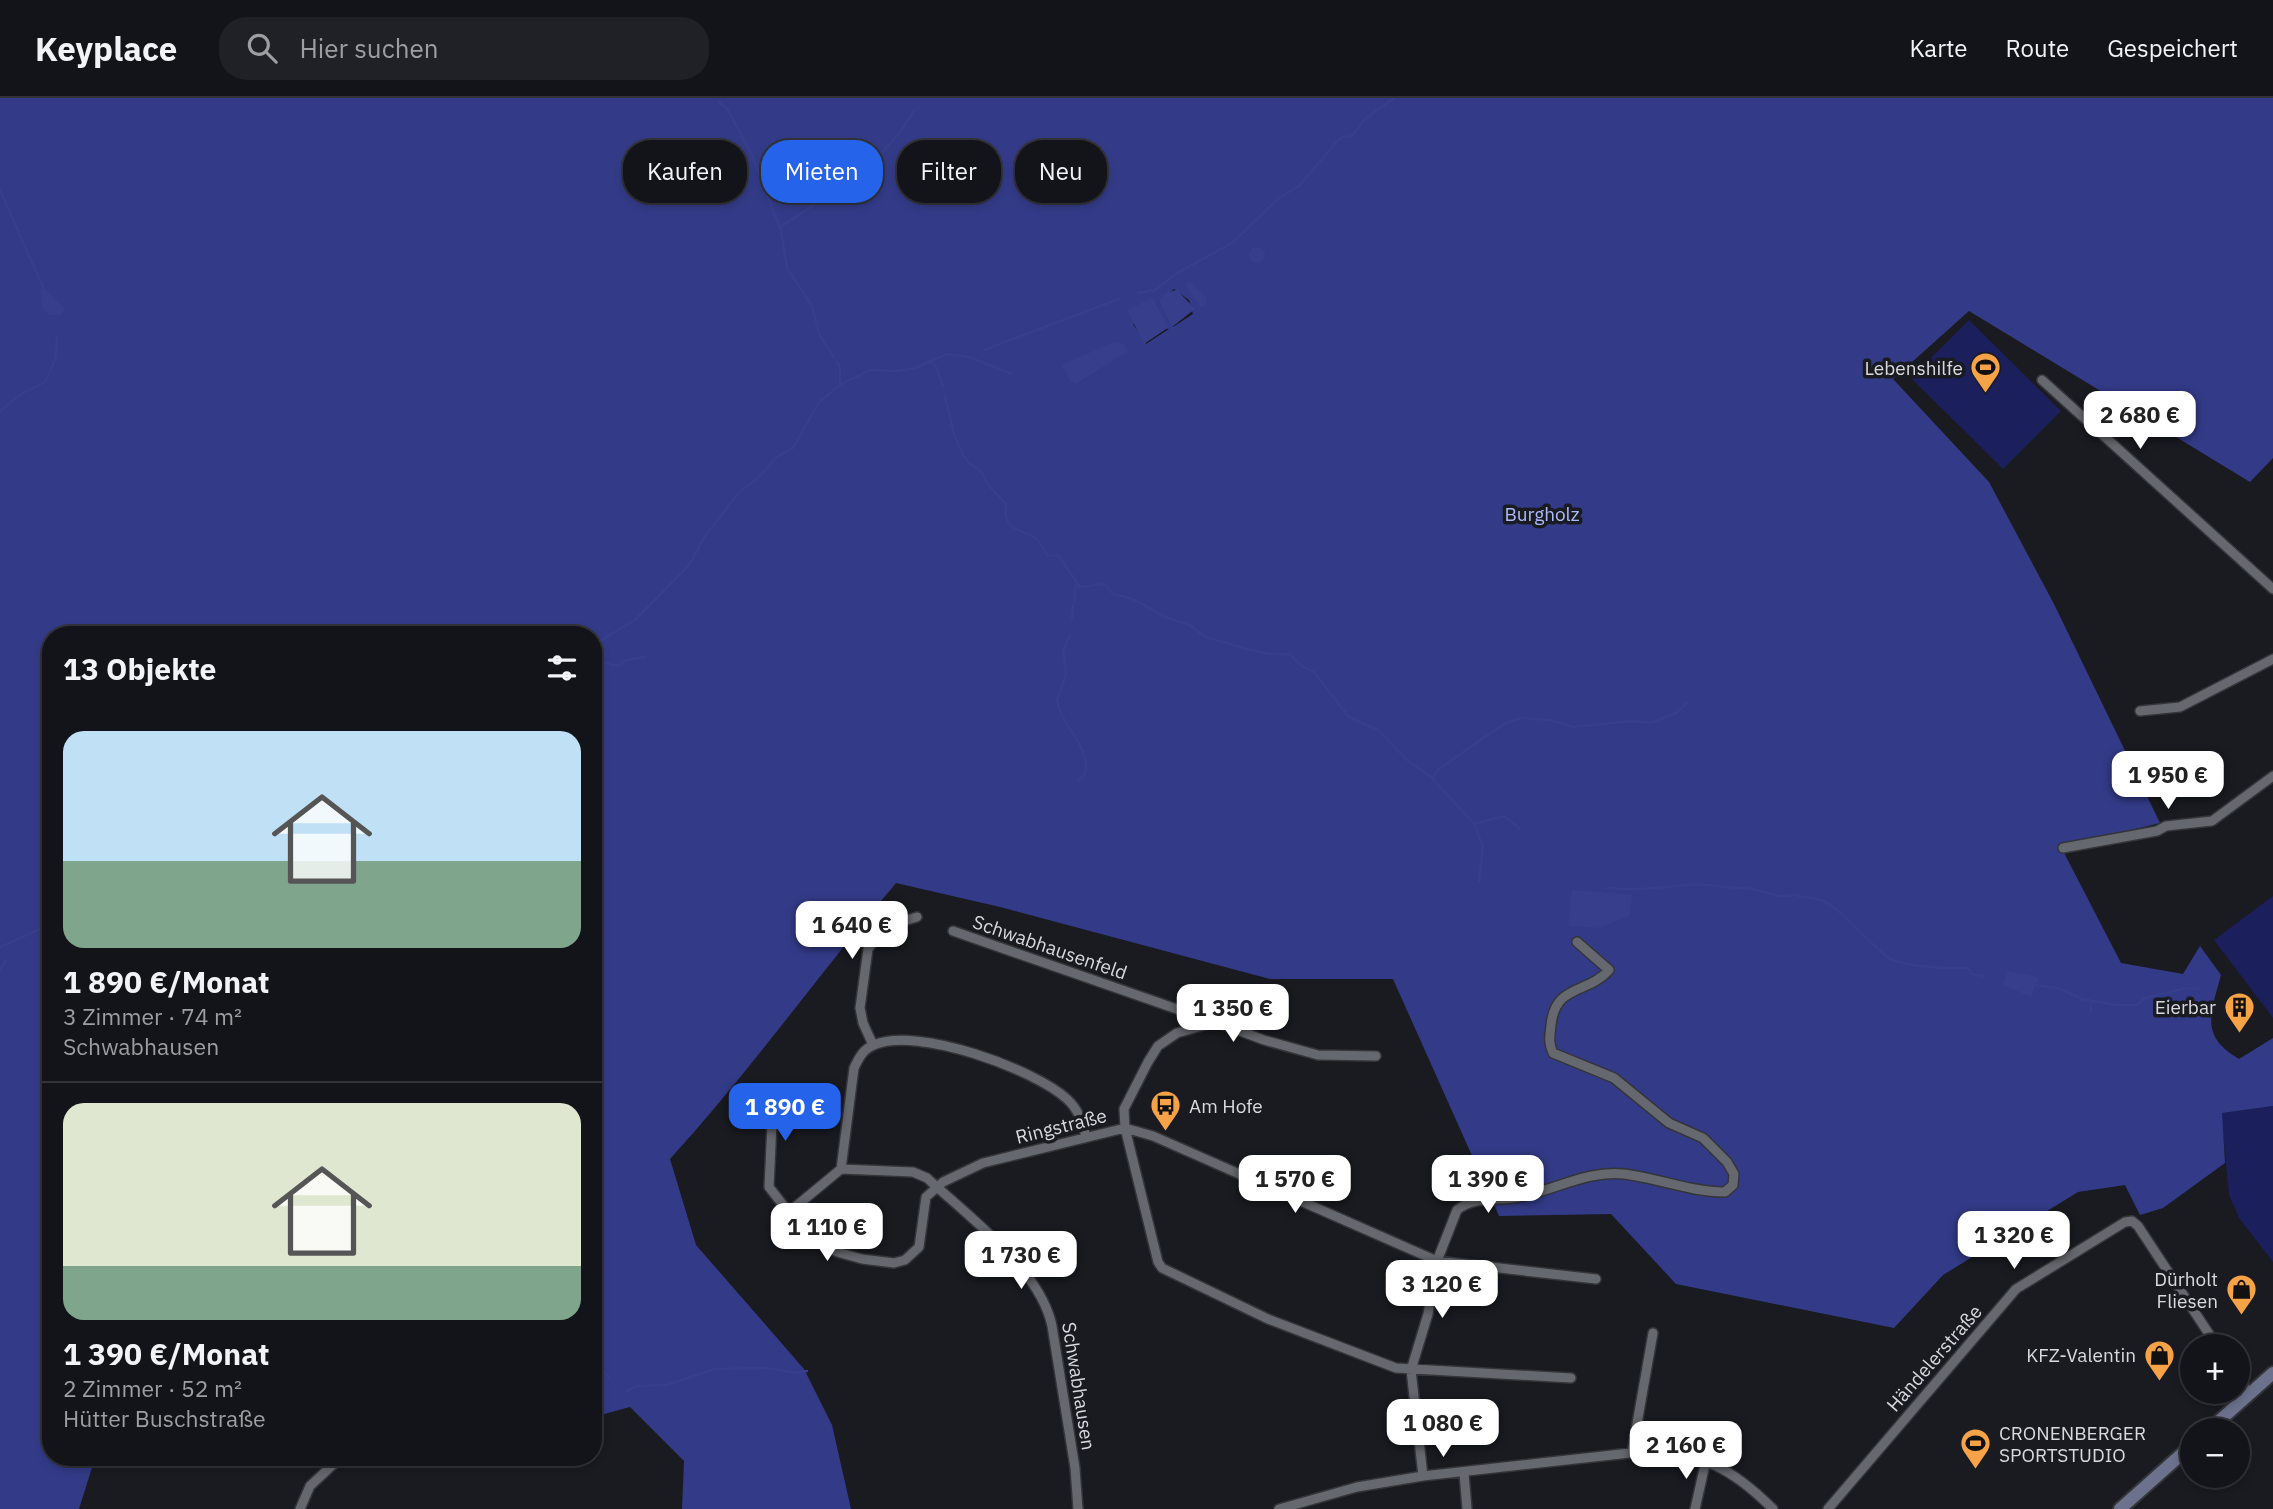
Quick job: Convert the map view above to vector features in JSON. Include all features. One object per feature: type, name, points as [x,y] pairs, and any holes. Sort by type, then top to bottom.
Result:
[{"type":"main road","points":[[2250,1393],[2273,1373]]},
{"type":"main road","points":[[2222,1418],[2238,1404]]},
{"type":"main road","points":[[2120,1509],[2180,1456]]},
{"type":"street","points":[[2042,380],[2273,589]]},
{"type":"street","points":[[2140,711],[2180,706],[2273,659]]},
{"type":"street","points":[[2063,848],[2157,831],[2166,826],[2212,821],[2273,776]]},
{"type":"street","points":[[873,1045],[860,1009],[868,949],[884,927],[917,917]]},
{"type":"street","name":"Schwabhausenfeld","points":[[953,931],[1264,1040],[1318,1055],[1377,1056]]},
{"type":"street","points":[[1423,1475],[1411,1370],[1428,1314],[1437,1261],[1453,1215],[1471,1202],[1520,1197],[1580,1177],[1623,1174],[1706,1192],[1725,1192],[1733,1185],[1734,1174],[1727,1162],[1703,1138],[1669,1123],[1614,1078],[1553,1053],[1549,1045],[1552,1014],[1559,1002],[1572,990],[1591,984],[1609,970],[1577,942]]},
{"type":"street","points":[[1216,1022],[1177,1033],[1158,1046],[1124,1109],[1125,1128],[1157,1262],[1162,1268],[1268,1319],[1396,1368],[1571,1378]]},
{"type":"street","points":[[789,1212],[841,1169],[854,1069],[860,1055],[873,1045],[897,1041],[919,1042],[967,1051],[995,1060],[1054,1089],[1068,1100],[1079,1114],[1086,1137]]},
{"type":"street","points":[[772,1123],[768,1181],[801,1228],[837,1252],[894,1264],[905,1260],[919,1247],[926,1196],[936,1186]]},
{"type":"street","name":"Ringstraße","points":[[936,1186],[983,1163],[1125,1128],[1153,1136],[1437,1261],[1596,1279]]},
{"type":"street","name":"Schwabhausen","points":[[841,1169],[913,1172],[927,1178],[1018,1265],[1036,1287],[1049,1312],[1075,1468],[1078,1509]]},
{"type":"street","name":"Händelerstraße","points":[[1828,1509],[2016,1289],[2125,1223],[2132,1221],[2138,1226],[2209,1334]]},
{"type":"street","points":[[1632,1452],[1653,1333]]},
{"type":"street","points":[[1279,1509],[1357,1487],[1423,1475],[1464,1473],[1632,1452],[1668,1451],[1706,1460],[1733,1473],[1773,1509]]},
{"type":"street","points":[[1695,1509],[1706,1460]]},
{"type":"street","points":[[299,1509],[310,1486],[331,1466]]},
{"type":"street","points":[[1464,1473],[1467,1509]]},
{"type":"shaded area","points":[[1257,247],[1263,249],[1263,261],[1257,263],[1251,261],[1249,255],[1251,249]]},
{"type":"shaded area","points":[[1190,281],[1207,298],[1205,306],[1200,306],[1185,284]]},
{"type":"shaded area","points":[[43,287],[65,309],[62,315],[49,315],[42,308],[40,289]]},
{"type":"shaded area","points":[[1177,290],[1195,309],[1172,327],[1158,300],[1167,292]]},
{"type":"shaded area","points":[[1152,298],[1169,327],[1144,344],[1127,310]]},
{"type":"shaded area","name":"Lebenshilfe","points":[[1969,320],[2061,411],[2003,469],[1911,378]]},
{"type":"shaded area","points":[[1112,343],[1124,344],[1128,351],[1076,384],[1071,382],[1062,367],[1063,364]]},
{"type":"shaded area","points":[[1572,890],[1632,895],[1630,915],[1601,928],[1568,926]]},
{"type":"shaded area","points":[[2273,896],[2273,1018],[2214,940]]},
{"type":"shaded area","points":[[2008,971],[2038,977],[2031,997],[2003,985]]},
{"type":"shaded area","points":[[2273,1106],[2273,1262],[2239,1218],[2229,1195],[2221,1113]]},
{"type":"green space","name":"Burgholz","points":[[0,98],[2273,98],[2273,458],[2250,482],[1969,311],[1893,379],[1989,482],[2054,604],[2160,823],[2061,847],[2121,963],[2183,974],[2200,946],[2221,975],[2211,1023],[2218,1042],[2239,1059],[2273,1038],[2273,1106],[2222,1113],[2225,1163],[2163,1208],[2140,1215],[2125,1185],[2078,1192],[1943,1275],[1894,1328],[1676,1284],[1611,1214],[1499,1216],[1393,979],[1270,979],[1000,907],[896,883],[728,1092],[670,1159],[696,1245],[804,1369],[832,1425],[851,1509],[682,1509],[684,1461],[630,1407],[602,1415],[602,626],[42,626],[42,1466],[92,1466],[79,1509],[0,1509]],"holes":[[[1174,289],[1189,300],[1193,314],[1173,327],[1158,300]],[[1133,324],[1169,329],[1146,344]]]},
{"type":"waterway","points":[[1138,293],[1155,290],[1177,273],[1232,243],[1279,198],[1299,186],[1340,138],[1352,136],[1365,119],[1394,98]]},
{"type":"waterway","points":[[719,102],[728,110],[752,155],[781,231],[787,268],[812,306],[820,336],[833,356]]},
{"type":"waterway","points":[[779,228],[871,163],[887,147],[914,111]]},
{"type":"waterway","points":[[0,190],[43,287]]},
{"type":"waterway","points":[[984,350],[1119,299]]},
{"type":"waterway","points":[[0,411],[21,394],[45,382],[56,358],[57,336]]},
{"type":"waterway","points":[[602,640],[635,620],[690,564],[703,539],[739,492],[758,478],[777,457],[793,448],[819,402],[840,385],[870,370],[898,371],[915,368],[947,354],[969,357],[1012,374]]},
{"type":"waterway","points":[[928,361],[935,365],[943,386]]},
{"type":"waterway","points":[[837,362],[840,368],[840,385]]},
{"type":"waterway","points":[[945,396],[954,434],[963,455],[981,471],[989,486],[1006,504],[1009,524],[1037,539],[1048,556],[1058,555],[1080,587],[1105,584],[1114,595],[1137,601],[1166,617],[1187,624],[1209,638],[1260,652],[1290,654],[1300,665],[1314,672],[1349,717],[1378,730],[1407,760],[1432,778],[1474,824],[1504,816],[1520,829]]},
{"type":"waterway","points":[[1074,601],[1076,583]]},
{"type":"waterway","points":[[1072,619],[1073,605]]},
{"type":"waterway","points":[[1070,635],[1063,651],[1066,675],[1057,700],[1064,719],[1084,754],[1085,774],[1078,781]]},
{"type":"waterway","points":[[602,664],[618,666],[626,660],[645,657]]},
{"type":"waterway","points":[[1432,778],[1439,769],[1482,739],[1506,723],[1521,718],[1550,720],[1573,727],[1632,721],[1651,723],[1676,713],[1687,703]]},
{"type":"waterway","points":[[1474,824],[1483,847],[1479,882]]},
{"type":"waterway","points":[[1607,888],[1702,885],[1748,888],[1783,896],[1794,894],[1829,904],[1889,958],[1939,968],[1968,968],[1972,974],[1984,976]]},
{"type":"waterway","points":[[0,947],[42,928]]},
{"type":"waterway","points":[[0,970],[6,960]]},
{"type":"waterway","points":[[2033,985],[2058,988],[2082,999],[2116,1005],[2137,1005],[2145,998],[2186,988],[2200,989]]},
{"type":"waterway","points":[[2091,1001],[2091,1011]]},
{"type":"waterway","points":[[626,1391],[637,1386],[667,1385],[715,1369],[767,1368],[797,1373],[807,1371]]},
{"type":"waterway","points":[[602,1369],[609,1378]]},
{"type":"place","name":"Lebenshilfe","points":[[1986,395]]},
{"type":"place","name":"Eierbar","points":[[2239,1034]]},
{"type":"place","name":"Am Hofe","points":[[1166,1133]]},
{"type":"place","name":"Dürholt Fliesen","points":[[2241,1317]]},
{"type":"place","name":"KFZ-Valentin","points":[[2159,1382]]},
{"type":"place","name":"CRONENBERGER SPORTSTUDIO","points":[[1976,1471]]}]
